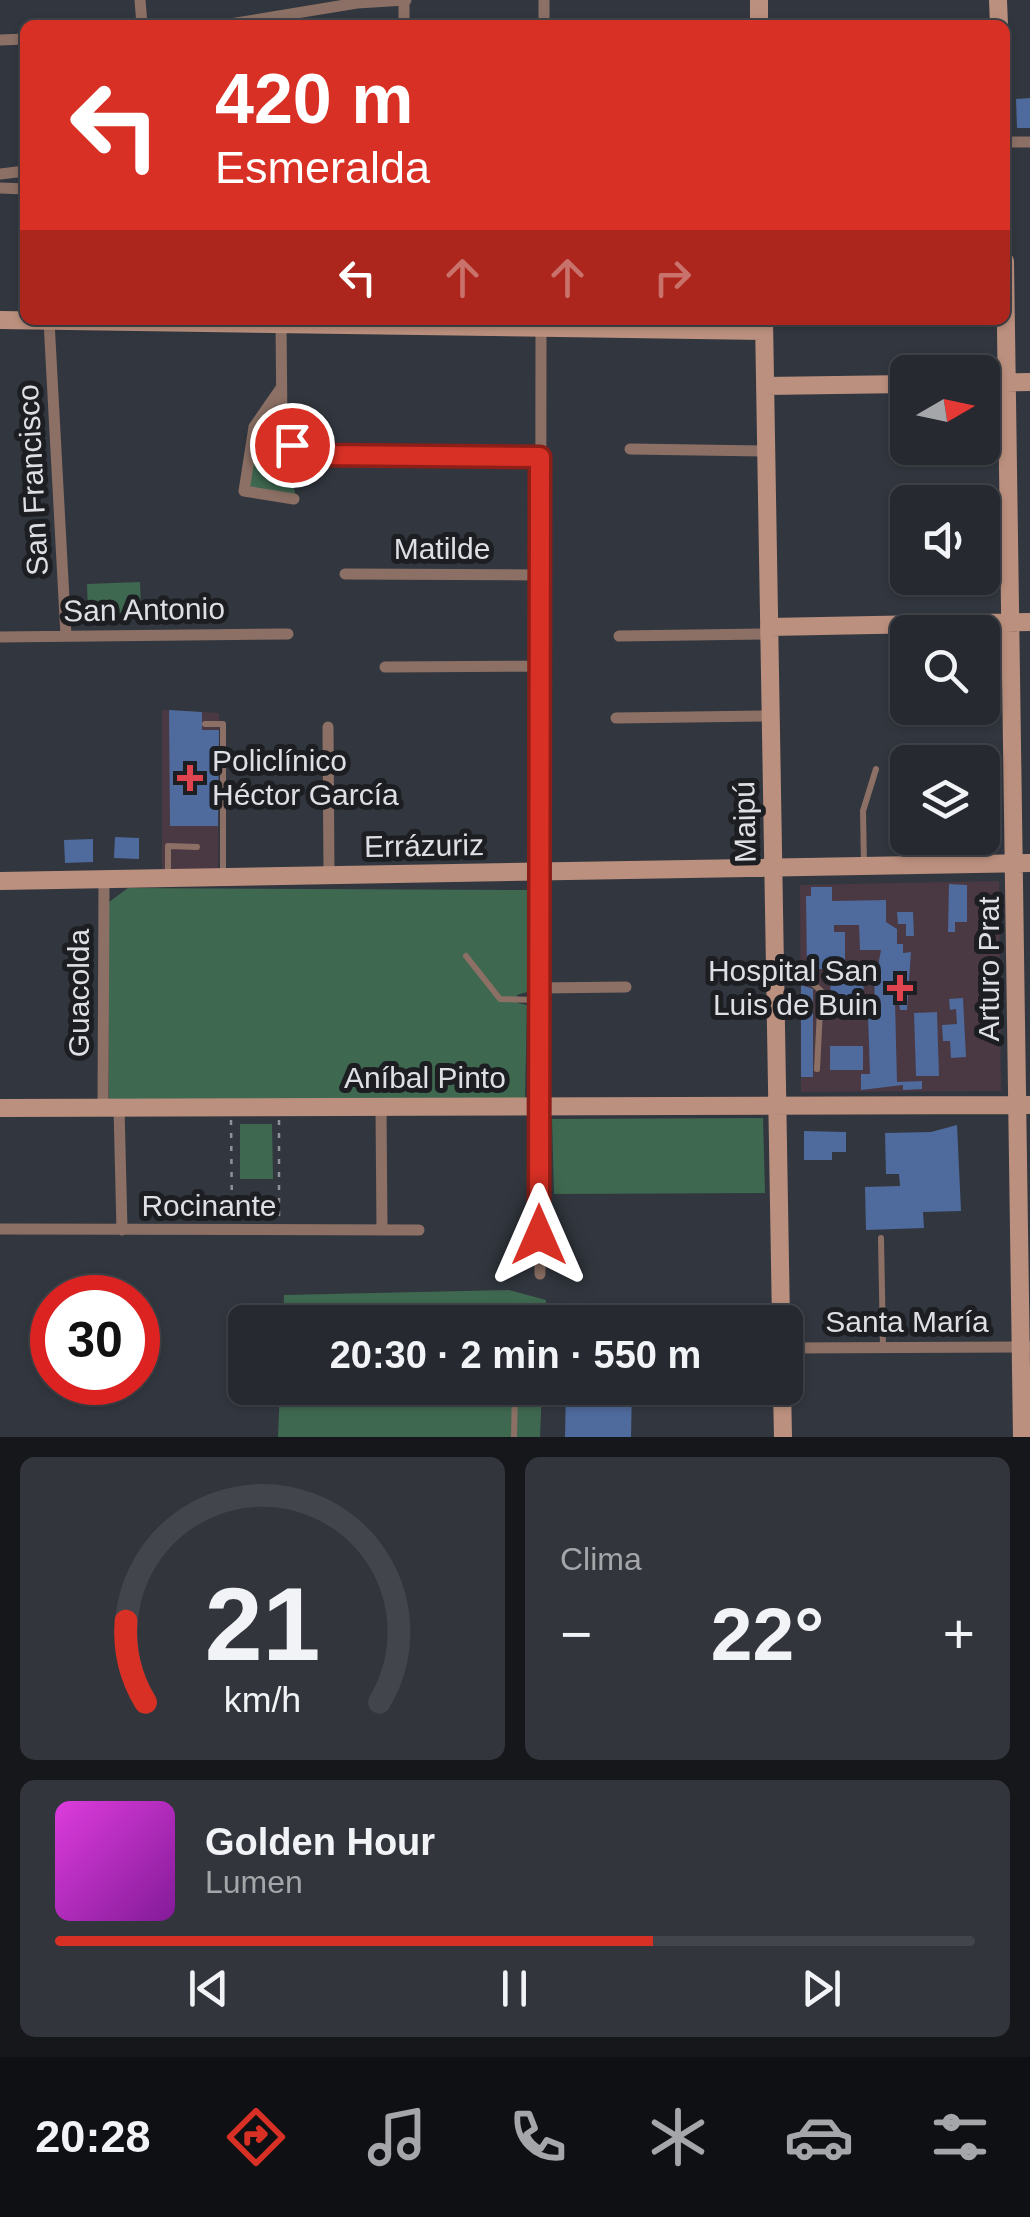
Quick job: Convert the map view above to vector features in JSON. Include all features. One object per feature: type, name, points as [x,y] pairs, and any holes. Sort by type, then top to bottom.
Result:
[{"type":"street","points":[[254,20],[357,3],[405,0]]},
{"type":"street","points":[[4,174],[5,188]]},
{"type":"street","name":"San Francisco","points":[[50,325],[66,636]]},
{"type":"street","points":[[282,325],[282,426],[292,445],[319,455],[540,457]]},
{"type":"street","points":[[540,1274],[537,872],[541,325]]},
{"type":"street","points":[[590,325],[713,330],[764,325]]},
{"type":"street","name":"Maipú","points":[[764,325],[781,1305]]},
{"type":"street","name":"Arturo Prat","points":[[1006,325],[1010,622],[1023,863],[1022,1437]]},
{"type":"street","points":[[713,330],[741,340],[764,356]]},
{"type":"street","points":[[1000,382],[1030,382]]},
{"type":"street","points":[[765,386],[890,384]]},
{"type":"street","points":[[281,388],[254,427],[244,491],[294,499]]},
{"type":"street","points":[[630,449],[766,451]]},
{"type":"street","name":"Matilde","points":[[345,574],[539,575]]},
{"type":"street","points":[[619,636],[1030,622]]},
{"type":"street","name":"San Antonio","points":[[0,637],[288,634]]},
{"type":"street","points":[[385,667],[538,666]]},
{"type":"street","points":[[616,718],[770,716]]},
{"type":"street","points":[[328,727],[329,876]]},
{"type":"street","name":"Errázuriz","points":[[0,881],[1023,863]]},
{"type":"street","name":"Guacolda","points":[[104,880],[111,1107],[122,1230]]},
{"type":"street","points":[[538,994],[626,987]]},
{"type":"street","name":"Aníbal Pinto","points":[[0,1108],[1024,1105]]},
{"type":"street","points":[[381,1106],[382,1230]]},
{"type":"street","name":"Rocinante","points":[[0,1229],[419,1230]]},
{"type":"street","name":"Santa María","points":[[803,1348],[1025,1347]]},
{"type":"street","points":[[782,1405],[783,1437]]},
{"type":"lane","points":[[205,724],[224,724],[223,878]]},
{"type":"lane","points":[[864,866],[863,811],[876,769]]},
{"type":"lane","points":[[168,879],[168,846],[197,846]]},
{"type":"lane","points":[[466,956],[500,1000],[538,994]]},
{"type":"lane","points":[[775,977],[812,981],[823,1003],[816,1070]]},
{"type":"lane","points":[[823,1003],[861,1000]]},
{"type":"lane","points":[[881,1238],[883,1348]]},
{"type":"lane","points":[[514,1437],[515,1405]]},
{"type":"path","points":[[230,1119],[232,1216]]},
{"type":"path","points":[[279,1119],[279,1216]]},
{"type":"shaded area","name":"Policlínico Héctor García","points":[[162,710],[219,713],[218,869],[162,870]]},
{"type":"shaded area","name":"Hospital San Luis de Buin","points":[[999,881],[1001,1091],[801,1092],[800,885]]},
{"type":"green space","points":[[274,405],[296,497],[248,492],[260,425]]},
{"type":"green space","points":[[140,582],[141,612],[88,614],[87,584]]},
{"type":"green space","points":[[128,888],[528,890],[527,992],[517,995],[518,1003],[527,1005],[525,1099],[109,1101],[109,902]]},
{"type":"green space","points":[[763,1118],[765,1193],[554,1194],[552,1119]]},
{"type":"green space","points":[[240,1124],[272,1124],[273,1179],[240,1179]]},
{"type":"green space","points":[[509,1290],[546,1300],[546,1305],[284,1305],[284,1295]]},
{"type":"green space","points":[[279,1405],[541,1405],[540,1437],[278,1437]]},
{"type":"building","points":[[1030,98],[1030,128],[1017,128],[1016,99]]},
{"type":"building","points":[[169,710],[202,712],[202,730],[219,730],[218,826],[170,826]]},
{"type":"building","points":[[115,837],[139,838],[139,859],[114,858]]},
{"type":"building","points":[[93,839],[93,862],[65,863],[64,840]]},
{"type":"building","points":[[949,884],[967,885],[967,922],[955,922],[955,932],[948,932]]},
{"type":"building","points":[[811,887],[832,887],[832,901],[886,900],[886,922],[897,929],[897,944],[903,944],[903,953],[911,952],[907,1010],[900,1010],[899,1001],[895,1001],[897,1082],[922,1081],[922,1089],[903,1090],[903,1085],[861,1090],[861,1074],[870,1074],[868,1015],[875,1015],[874,966],[878,966],[881,950],[860,950],[859,925],[834,925],[834,932],[845,932],[845,969],[807,969],[806,896],[811,896]]},
{"type":"building","points":[[897,912],[913,912],[914,936],[906,936],[906,924],[898,924]]},
{"type":"building","points":[[863,982],[864,996],[831,996],[830,983]]},
{"type":"building","points":[[801,985],[813,989],[813,1077],[801,1077]]},
{"type":"building","points":[[963,998],[966,1057],[951,1058],[950,1041],[943,1041],[942,1025],[957,1024],[956,1009],[950,1010],[949,999]]},
{"type":"building","points":[[937,1012],[939,1076],[916,1076],[914,1013]]},
{"type":"building","points":[[830,1046],[863,1046],[863,1070],[830,1070]]},
{"type":"building","points":[[957,1125],[961,1211],[923,1212],[924,1228],[866,1230],[865,1187],[900,1186],[899,1174],[886,1174],[885,1133],[931,1132]]},
{"type":"building","points":[[804,1131],[846,1132],[846,1152],[832,1152],[832,1160],[804,1160]]},
{"type":"building","points":[[566,1405],[632,1405],[631,1437],[565,1437]]},
{"type":"place","name":"Policlínico Héctor García","points":[[190,778]]},
{"type":"place","name":"Hospital San Luis de Buin","points":[[900,988]]},
{"type":"route","points":[[292,445],[312,455],[540,457],[539,1235]]}]
